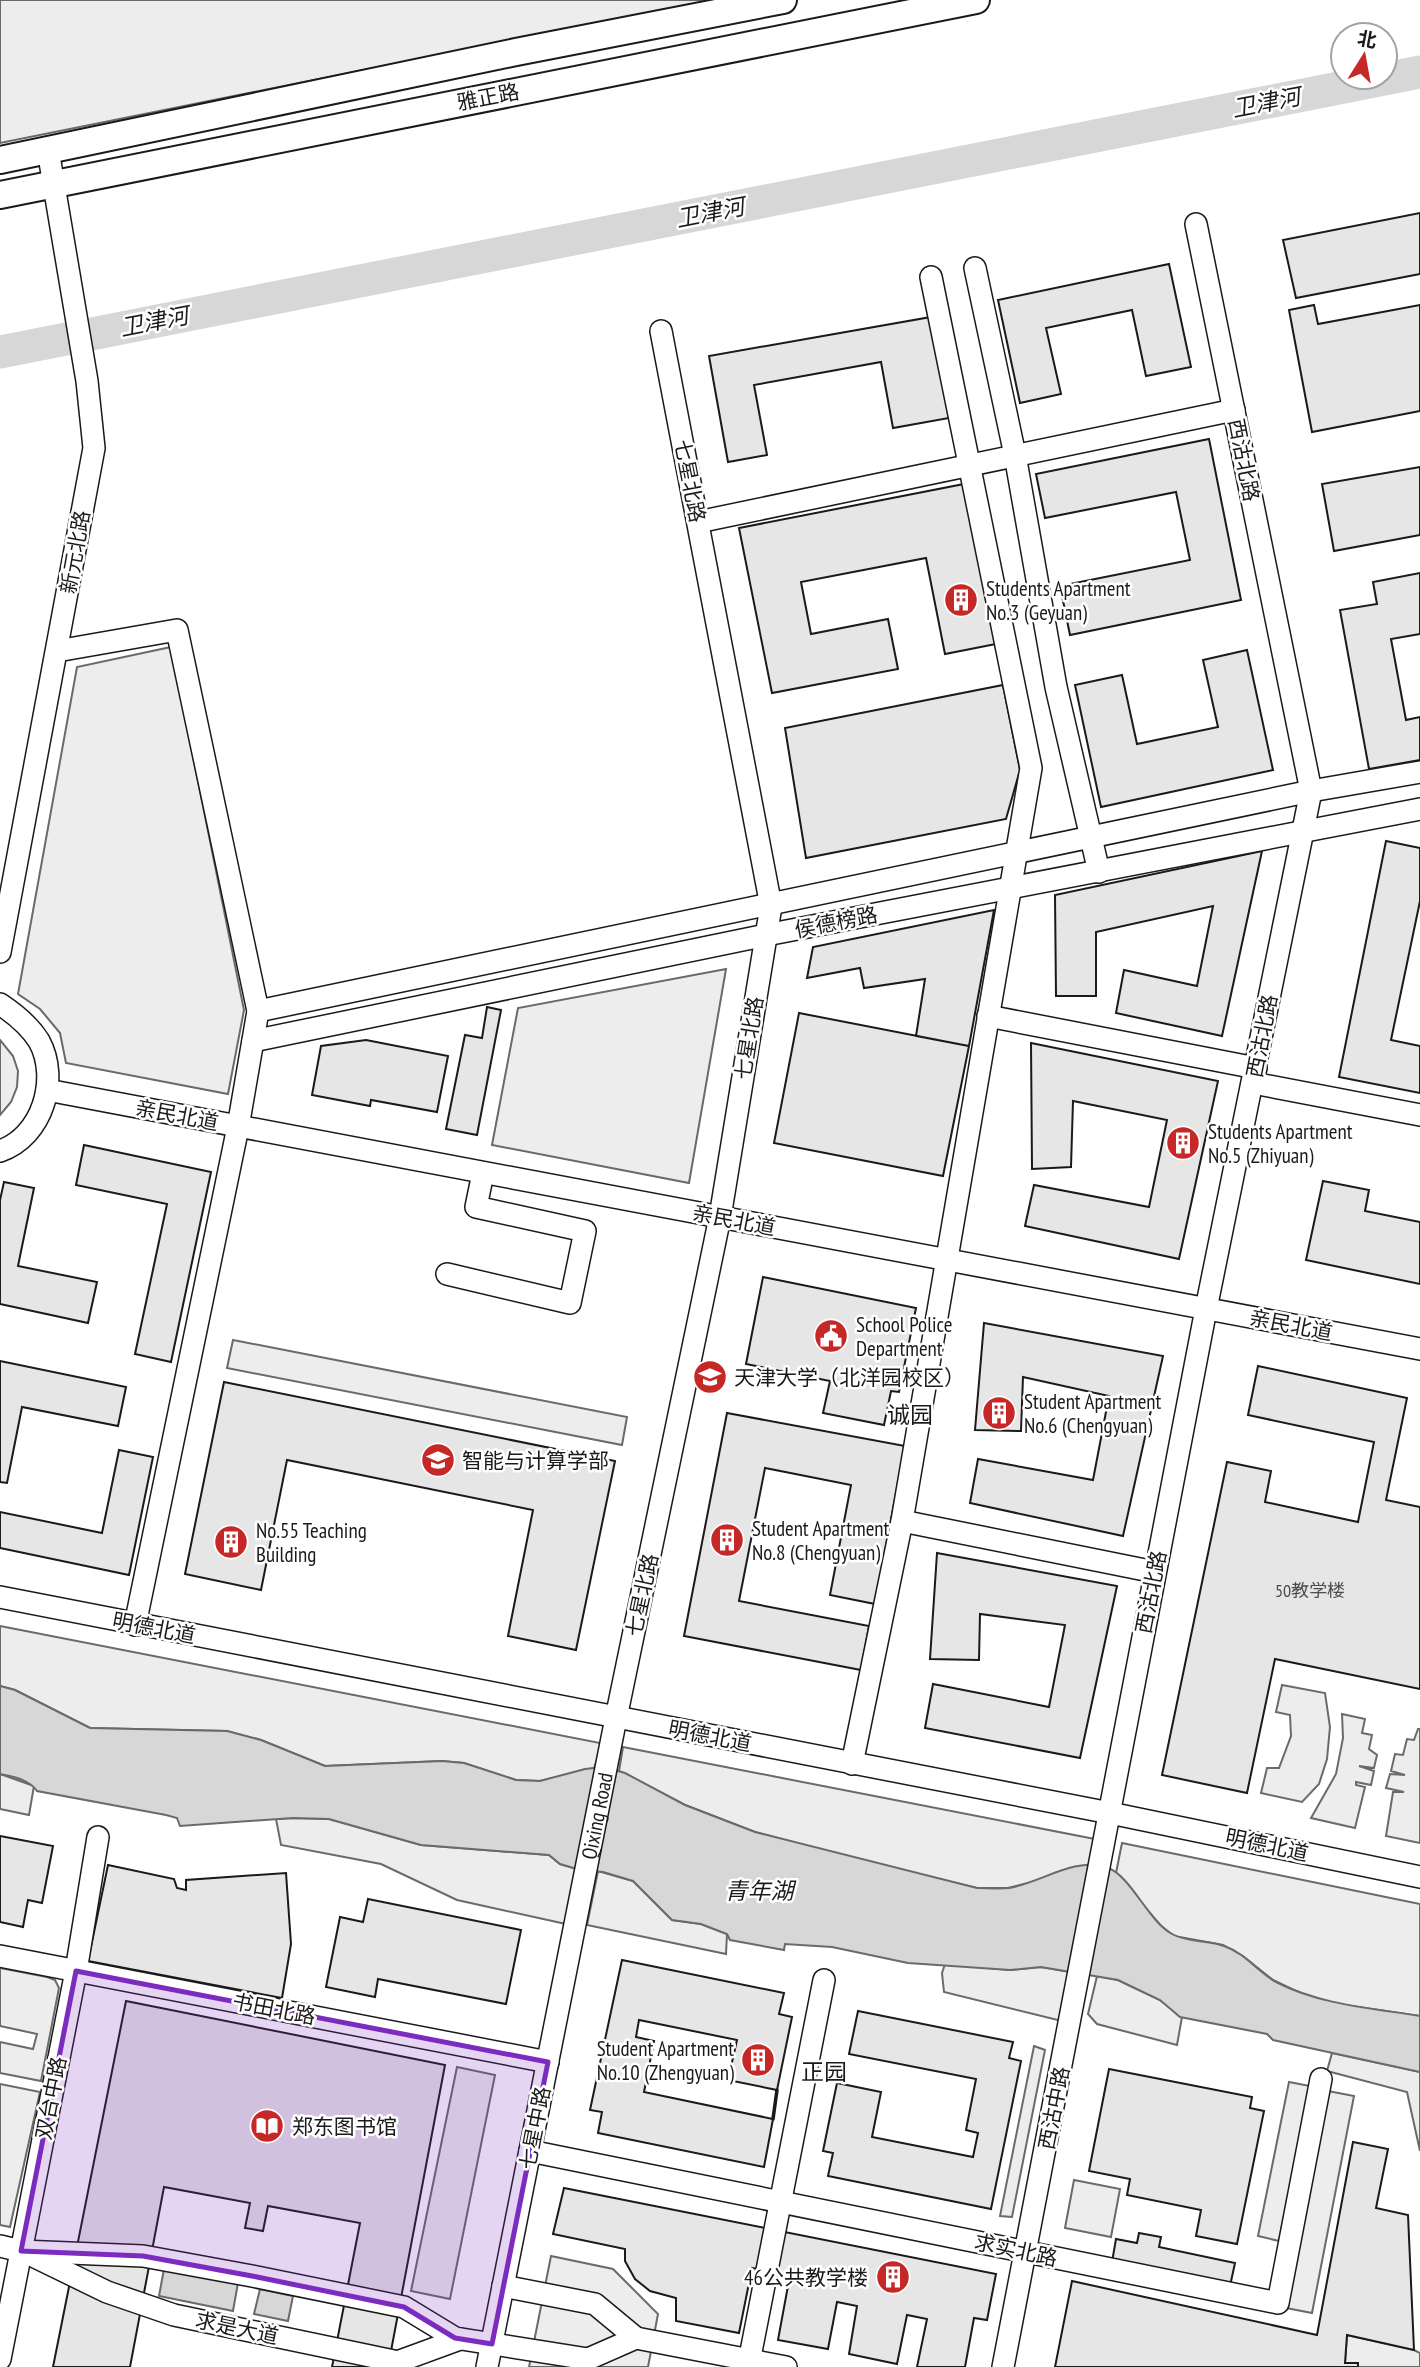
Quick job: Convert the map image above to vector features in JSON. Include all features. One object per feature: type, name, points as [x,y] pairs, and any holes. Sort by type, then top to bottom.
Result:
[{"type":"main road","name":"雅正路","points":[[0,160],[516,52],[783,0]]},
{"type":"main road","name":"雅正路","points":[[0,195],[976,0]]},
{"type":"street","name":"新元北路","points":[[0,952],[93,448],[50,185],[42,151]]},
{"type":"street","name":"西沽北路","points":[[1103,1849],[1206,1309],[1311,792],[1196,224]]},
{"type":"street","points":[[975,268],[1015,455],[1056,687],[1100,872]]},
{"type":"street","points":[[852,1764],[902,1521],[949,1260],[1031,768],[930,277]]},
{"type":"street","name":"七星北路","points":[[611,1744],[720,1217],[771,906],[662,331]]},
{"type":"street","name":"新元北路","points":[[0,890],[84,450],[82,381]]},
{"type":"street","points":[[698,522],[1234,410]]},
{"type":"street","points":[[57,651],[177,630],[258,1011],[238,1127],[135,1625]]},
{"type":"street","name":"侯德榜路","points":[[258,1011],[1311,792],[1420,772]]},
{"type":"street","name":"侯德榜路","points":[[253,1041],[766,935],[1420,809]]},
{"type":"street","points":[[0,1004],[26,1023],[40,1043],[47,1066],[47,1090],[40,1114],[25,1135],[0,1151]]},
{"type":"street","points":[[989,1016],[1420,1115]]},
{"type":"street","name":"亲民北道","points":[[47,1090],[1420,1349]]},
{"type":"street","points":[[447,1274],[570,1303],[585,1231],[476,1207],[483,1172]]},
{"type":"street","points":[[902,1521],[1155,1572]]},
{"type":"street","name":"明德北道","points":[[0,1597],[1110,1813],[1420,1877]]},
{"type":"street","name":"Qixing Road","points":[[584,1889],[611,1744]]},
{"type":"street","name":"双台中路","points":[[0,2359],[10,2248],[76,1971],[98,1837]]},
{"type":"street","name":"西沽中路","points":[[1003,2367],[1103,1849]]},
{"type":"street","name":"七星中路","points":[[487,2367],[584,1889]]},
{"type":"street","name":"书田北路","points":[[0,1956],[548,2062]]},
{"type":"street","points":[[749,2364],[824,1980]]},
{"type":"street","name":"求实北路","points":[[530,2151],[1278,2303],[1321,2079]]},
{"type":"street","name":"求是大道","points":[[10,2248],[143,2256],[265,2279],[404,2307],[460,2339],[592,2363]]},
{"type":"street","name":"求是大道","points":[[10,2248],[107,2292],[174,2315],[389,2360],[397,2361],[460,2339]]},
{"type":"street","points":[[503,2286],[595,2304],[636,2338],[749,2364],[786,2367]]},
{"type":"street","points":[[592,2363],[636,2338]]},
{"type":"highlighted area","points":[[76,1971],[548,2062],[492,2344],[455,2338],[404,2307],[252,2276],[143,2256],[21,2251]]},
{"type":"shaded area","points":[[0,0],[712,0],[0,143]]},
{"type":"shaded area","points":[[171,647],[244,1010],[228,1094],[66,1063],[60,1033],[40,1009],[18,994],[77,667]]},
{"type":"shaded area","points":[[726,969],[689,1183],[492,1145],[518,1008]]},
{"type":"shaded area","points":[[0,1040],[13,1056],[18,1071],[17,1087],[11,1102],[0,1115]]},
{"type":"shaded area","points":[[233,1340],[627,1417],[622,1445],[227,1368]]},
{"type":"shaded area","points":[[0,1626],[600,1743],[600,1752],[594,1768],[540,1781],[516,1780],[464,1763],[442,1761],[325,1766],[261,1740],[227,1731],[90,1728],[15,1690],[0,1686]]},
{"type":"shaded area","points":[[1282,1685],[1325,1693],[1330,1727],[1327,1759],[1319,1784],[1302,1802],[1261,1793],[1267,1768],[1279,1768],[1291,1736],[1290,1715],[1276,1712]]},
{"type":"shaded area","points":[[1342,1714],[1365,1719],[1362,1733],[1372,1735],[1369,1749],[1377,1755],[1374,1768],[1359,1766],[1374,1771],[1371,1785],[1356,1782],[1356,1785],[1365,1787],[1355,1828],[1311,1818],[1336,1774],[1343,1738]]},
{"type":"shaded area","points":[[1418,1729],[1420,1843],[1386,1836],[1393,1792],[1404,1792],[1386,1788],[1390,1774],[1405,1775],[1391,1771],[1395,1754],[1403,1755],[1407,1739],[1414,1740]]},
{"type":"shaded area","points":[[623,1747],[1100,1840],[1095,1866],[1008,1888],[977,1888],[871,1863],[755,1832],[685,1805],[619,1771]]},
{"type":"shaded area","points":[[0,1774],[34,1786],[29,1815],[0,1809]]},
{"type":"shaded area","points":[[276,1819],[329,1819],[421,1845],[549,1855],[560,1864],[577,1869],[566,1924],[457,1900],[381,1864],[281,1845]]},
{"type":"shaded area","points":[[1122,1843],[1420,1904],[1420,2016],[1331,2003],[1302,1994],[1273,1980],[1243,1956],[1223,1945],[1174,1936],[1161,1926],[1116,1873]]},
{"type":"shaded area","points":[[598,1871],[633,1881],[672,1920],[701,1924],[727,1934],[726,1954],[587,1925]]},
{"type":"shaded area","points":[[945,1964],[1010,1970],[1041,1967],[1076,1973],[1066,2022],[944,1992],[942,1973]]},
{"type":"shaded area","points":[[0,1968],[47,1977],[55,1980],[59,1988],[41,2081],[0,2073],[0,2042],[33,2049],[37,2034],[0,2026]]},
{"type":"shaded area","points":[[1097,1976],[1118,1980],[1160,2000],[1182,2017],[1177,2045],[1097,2024],[1088,2014]]},
{"type":"shaded area","points":[[1034,2046],[1045,2050],[1012,2217],[1000,2216]]},
{"type":"shaded area","points":[[1332,2053],[1420,2072],[1420,2151],[1407,2092],[1327,2071]]},
{"type":"shaded area","points":[[457,2067],[495,2075],[450,2299],[411,2291]]},
{"type":"shaded area","points":[[1289,2082],[1310,2086],[1279,2241],[1258,2236]]},
{"type":"shaded area","points":[[0,2084],[40,2092],[10,2227],[0,2225]]},
{"type":"shaded area","points":[[1328,2091],[1354,2096],[1312,2313],[1286,2308]]},
{"type":"shaded area","points":[[1074,2180],[1120,2189],[1111,2237],[1065,2228]]},
{"type":"shaded area","points":[[551,2256],[613,2269],[658,2314],[648,2367],[529,2367]]},
{"type":"shaded area","points":[[1347,2335],[1414,2350],[1420,2353],[1420,2367],[1358,2367],[1358,2363],[1345,2363]]},
{"type":"water","name":"青年湖","points":[[0,1686],[15,1690],[90,1728],[227,1731],[261,1740],[325,1766],[442,1761],[464,1763],[516,1780],[540,1781],[585,1769],[604,1767],[625,1773],[685,1805],[755,1832],[977,1888],[1009,1888],[1082,1865],[1106,1867],[1123,1879],[1155,1919],[1172,1934],[1232,1949],[1276,1982],[1311,1996],[1346,2005],[1420,2016],[1420,2072],[1273,2040],[1267,2034],[1180,2017],[1160,2000],[1118,1980],[1041,1967],[1010,1970],[908,1963],[832,1947],[785,1944],[784,1950],[730,1940],[727,1934],[701,1924],[672,1920],[633,1881],[560,1864],[549,1855],[421,1845],[329,1819],[293,1818],[180,1826],[177,1818],[166,1815],[37,1791],[25,1781],[0,1774]]},
{"type":"water","points":[[164,2269],[238,2283],[233,2311],[159,2296]]},
{"type":"water","points":[[260,2289],[293,2296],[288,2321],[254,2314]]},
{"type":"building","points":[[1420,213],[1420,274],[1296,298],[1283,240]]},
{"type":"building","points":[[1169,264],[1191,367],[1146,376],[1132,310],[1046,328],[1061,394],[1020,403],[998,300]]},
{"type":"building","points":[[1314,305],[1318,324],[1420,305],[1420,411],[1312,432],[1289,310]]},
{"type":"building","points":[[931,317],[949,418],[893,428],[881,362],[754,385],[767,455],[728,462],[709,356]]},
{"type":"building","points":[[1209,439],[1241,600],[1070,635],[1060,586],[1190,560],[1176,492],[1045,518],[1036,474]]},
{"type":"building","points":[[1420,467],[1420,535],[1334,551],[1322,484]]},
{"type":"building","name":"Students Apartment No.3 (Geyuan)","points":[[964,484],[996,644],[945,654],[926,558],[801,582],[811,634],[888,619],[898,669],[772,693],[739,528]]},
{"type":"building","points":[[1420,573],[1420,634],[1391,639],[1406,720],[1420,717],[1420,760],[1369,769],[1340,610],[1377,604],[1373,582]]},
{"type":"building","points":[[1247,650],[1273,770],[1101,807],[1075,685],[1122,675],[1137,744],[1218,727],[1203,660]]},
{"type":"building","points":[[1003,685],[1020,770],[1006,819],[806,858],[785,728]]},
{"type":"building","points":[[1386,841],[1420,848],[1420,901],[1391,1040],[1420,1046],[1420,1093],[1339,1077]]},
{"type":"building","points":[[1262,851],[1222,1036],[1116,1013],[1124,970],[1197,986],[1213,906],[1096,932],[1096,996],[1056,996],[1055,895]]},
{"type":"building","points":[[994,910],[969,1046],[916,1036],[925,979],[864,988],[860,968],[807,978],[813,947]]},
{"type":"building","points":[[487,1007],[501,1010],[477,1135],[446,1129],[465,1035],[482,1038]]},
{"type":"building","points":[[799,1013],[969,1046],[943,1176],[774,1143]]},
{"type":"building","points":[[366,1040],[448,1056],[437,1112],[371,1100],[370,1106],[312,1095],[321,1046]]},
{"type":"building","name":"Students Apartment No.5 (Zhiyuan)","points":[[1031,1043],[1218,1081],[1179,1259],[1025,1226],[1034,1185],[1149,1207],[1167,1120],[1073,1101],[1071,1167],[1032,1169]]},
{"type":"building","points":[[84,1145],[211,1172],[171,1362],[135,1354],[167,1204],[76,1185]]},
{"type":"building","points":[[1323,1181],[1369,1190],[1365,1211],[1420,1222],[1420,1284],[1306,1260]]},
{"type":"building","points":[[4,1182],[34,1188],[18,1266],[97,1282],[88,1323],[0,1304],[0,1200]]},
{"type":"building","name":"School Police Department","points":[[763,1277],[916,1308],[899,1392],[891,1391],[884,1425],[823,1413],[830,1381],[746,1364]]},
{"type":"building","name":"Student Apartment No.6 (Chengyuan)","points":[[984,1323],[1163,1356],[1123,1536],[970,1503],[978,1459],[1093,1480],[1109,1396],[1023,1377],[1021,1431],[975,1430]]},
{"type":"building","points":[[0,1361],[126,1387],[118,1426],[22,1407],[7,1483],[0,1482]]},
{"type":"building","points":[[1258,1366],[1407,1398],[1386,1500],[1420,1507],[1420,1689],[1275,1659],[1247,1793],[1162,1775],[1227,1462],[1271,1471],[1265,1502],[1358,1522],[1374,1442],[1248,1415]]},
{"type":"building","name":"No.55 Teaching Building","points":[[224,1382],[615,1461],[576,1650],[508,1636],[533,1510],[287,1460],[261,1590],[185,1574]]},
{"type":"building","name":"Student Apartment No.8 (Chengyuan)","points":[[727,1413],[905,1446],[875,1604],[830,1595],[851,1485],[765,1468],[739,1601],[869,1626],[861,1670],[684,1636]]},
{"type":"building","points":[[119,1450],[153,1457],[129,1575],[0,1548],[0,1512],[102,1533]]},
{"type":"building","points":[[937,1553],[1117,1586],[1080,1758],[925,1728],[933,1684],[1049,1707],[1065,1625],[980,1614],[979,1660],[930,1659]]},
{"type":"building","points":[[0,1836],[53,1846],[42,1903],[28,1900],[23,1927],[0,1922]]},
{"type":"building","points":[[108,1865],[174,1879],[177,1888],[186,1890],[186,1880],[286,1873],[291,1944],[282,1998],[88,1961]]},
{"type":"building","points":[[368,1899],[521,1930],[506,2004],[378,1979],[375,1997],[326,1987],[340,1917],[363,1922]]},
{"type":"building","name":"Student Apartment No.10 (Zhengyuan)","points":[[622,1960],[784,1993],[779,2014],[792,2017],[777,2090],[728,2080],[737,2040],[639,2020],[636,2037],[654,2041],[644,2092],[773,2119],[764,2167],[598,2133],[602,2112],[590,2110]]},
{"type":"building","name":"郑东图书馆","points":[[126,2001],[445,2065],[388,2367],[332,2367],[360,2223],[268,2206],[263,2231],[245,2228],[250,2203],[164,2187],[130,2367],[53,2367]]},
{"type":"building","points":[[858,2011],[1013,2042],[1009,2058],[1021,2061],[991,2209],[828,2176],[833,2153],[823,2151],[837,2083],[881,2092],[872,2137],[973,2157],[978,2133],[966,2130],[976,2079],[849,2054]]},
{"type":"building","points":[[1109,2069],[1252,2097],[1250,2108],[1264,2111],[1237,2244],[1196,2236],[1201,2210],[1127,2195],[1130,2179],[1089,2171]]},
{"type":"building","points":[[1353,2142],[1388,2149],[1376,2208],[1408,2215],[1414,2350],[1347,2335],[1345,2363],[1358,2363],[1358,2367],[1055,2367],[1072,2281],[1317,2335]]},
{"type":"building","name":"46公共教学楼","points":[[564,2188],[996,2274],[987,2320],[974,2318],[965,2367],[917,2367],[927,2319],[907,2315],[897,2364],[849,2354],[857,2306],[837,2302],[828,2349],[778,2340],[790,2275],[752,2268],[739,2333],[676,2321],[676,2298],[650,2291],[635,2279],[625,2261],[625,2249],[553,2234]]},
{"type":"building","points":[[1139,2233],[1161,2237],[1159,2247],[1235,2263],[1230,2286],[1112,2262],[1116,2239],[1137,2243]]},
{"type":"waterway","name":"卫津河","points":[[0,352],[1420,72]]},
{"type":"wall","points":[[773,2119],[777,2090]]},
{"type":"place","name":"Students Apartment No.3 (Geyuan)","points":[[961,600]]},
{"type":"place","name":"Students Apartment No.5 (Zhiyuan)","points":[[1183,1143]]},
{"type":"place","name":"School Police Department","points":[[831,1336]]},
{"type":"place","name":"天津大学（北洋园校区）","points":[[710,1377]]},
{"type":"place","name":"Student Apartment No.6 (Chengyuan)","points":[[999,1413]]},
{"type":"place","name":"智能与计算学部","points":[[438,1460]]},
{"type":"place","name":"Student Apartment No.8 (Chengyuan)","points":[[727,1540]]},
{"type":"place","name":"No.55 Teaching Building","points":[[231,1542]]},
{"type":"place","name":"Student Apartment No.10 (Zhengyuan)","points":[[758,2060]]},
{"type":"place","name":"郑东图书馆","points":[[267,2126]]},
{"type":"place","name":"46公共教学楼","points":[[893,2277]]},
{"type":"district","name":"诚园","points":[[910,1414]]},
{"type":"district","name":"正园","points":[[824,2071]]}]
